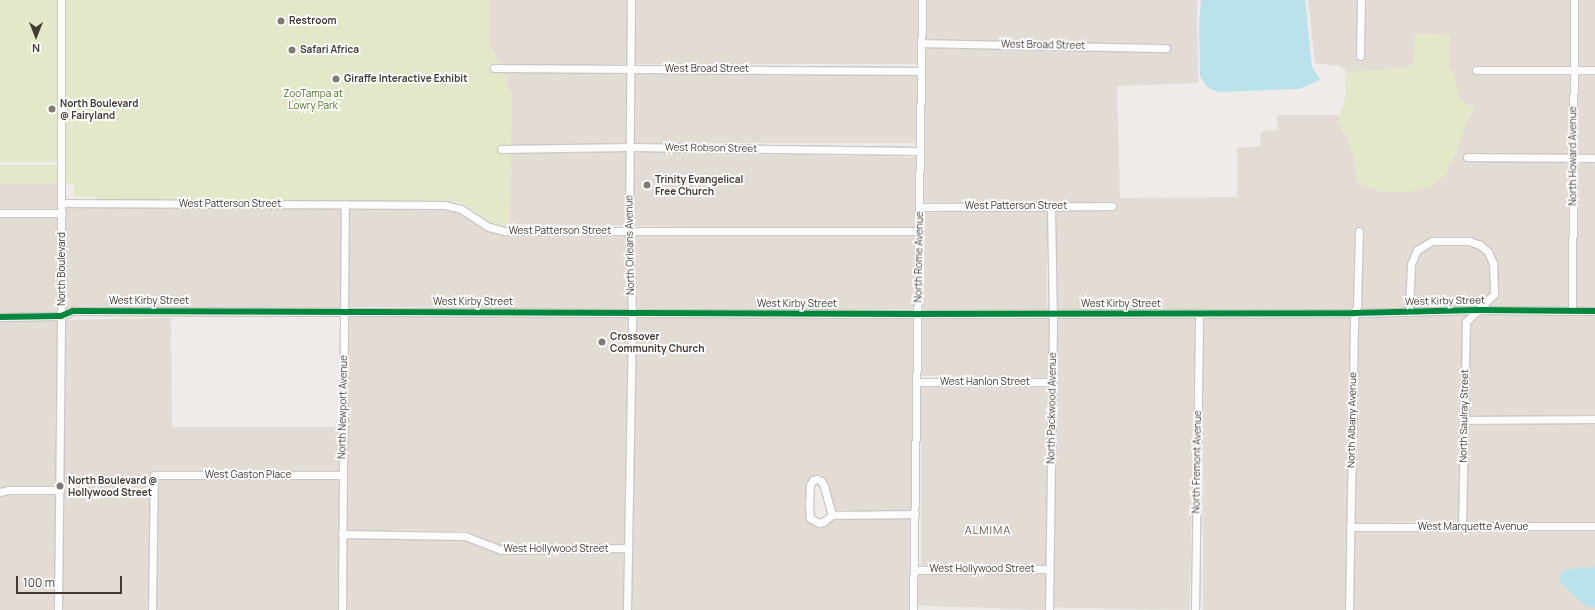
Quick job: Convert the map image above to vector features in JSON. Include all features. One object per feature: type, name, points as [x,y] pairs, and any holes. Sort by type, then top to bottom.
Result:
[{"type":"street","name":"North Boulevard","points":[[58,610],[62,316],[62,0]]},
{"type":"street","name":"North Orleans Avenue","points":[[627,610],[632,313],[628,230],[631,0]]},
{"type":"street","name":"North Rome Avenue","points":[[913,610],[920,231],[922,0]]},
{"type":"street","points":[[1360,56],[1361,0]]},
{"type":"street","name":"North Howard Avenue","points":[[1572,311],[1574,0]]},
{"type":"street","name":"West Broad Street","points":[[921,43],[1166,48]]},
{"type":"street","name":"West Broad Street","points":[[494,68],[921,70]]},
{"type":"street","points":[[1476,70],[1595,70]]},
{"type":"street","name":"West Robson Street","points":[[502,149],[630,147],[920,151]]},
{"type":"street","points":[[1467,157],[1595,158]]},
{"type":"street","name":"West Patterson Street","points":[[62,203],[450,206],[466,212],[489,227],[504,231],[920,231]]},
{"type":"street","name":"North Newport Avenue","points":[[342,610],[345,204]]},
{"type":"street","name":"West Patterson Street","points":[[920,206],[1112,206]]},
{"type":"street","name":"North Packwood Avenue","points":[[1049,610],[1053,314],[1051,206]]},
{"type":"street","points":[[0,213],[62,213]]},
{"type":"street","name":"North Albany Avenue","points":[[1349,610],[1354,313],[1357,306],[1359,231]]},
{"type":"street","points":[[1409,312],[1411,264],[1417,250],[1432,241],[1470,241],[1480,245],[1488,252],[1493,263],[1494,294],[1478,310]]},
{"type":"street","name":"West Kirby Street","points":[[0,317],[62,316],[72,311],[1053,314],[1354,313],[1478,310],[1595,311]]},
{"type":"street","name":"North Saulray Street","points":[[1462,527],[1466,322],[1478,310]]},
{"type":"street","name":"North Fremont Avenue","points":[[1196,610],[1199,313]]},
{"type":"street","name":"West Hanlon Street","points":[[917,382],[1052,382]]},
{"type":"street","points":[[1464,420],[1595,419]]},
{"type":"street","name":"West Gaston Place","points":[[152,610],[154,475],[343,475]]},
{"type":"street","points":[[832,515],[822,483],[818,479],[813,480],[809,489],[810,518],[816,522],[823,522],[832,515],[915,514]]},
{"type":"street","points":[[0,492],[8,490],[60,490]]},
{"type":"street","name":"West Marquette Avenue","points":[[1350,527],[1595,526]]},
{"type":"street","name":"West Hollywood Street","points":[[342,534],[465,536],[501,550],[628,548]]},
{"type":"street","name":"West Hollywood Street","points":[[914,570],[1049,569]]},
{"type":"shaded area","points":[[489,0],[627,0],[627,64],[500,64],[490,45]]},
{"type":"shaded area","points":[[634,0],[918,0],[918,64],[634,64]]},
{"type":"shaded area","points":[[926,0],[1197,0],[1198,83],[1117,86],[1120,198],[1237,197],[1237,148],[1260,146],[1261,131],[1278,130],[1277,115],[1339,115],[1337,122],[1347,137],[1354,157],[1357,183],[1454,157],[1464,129],[1474,108],[1460,100],[1453,71],[1450,69],[1450,35],[1415,34],[1413,64],[1401,69],[1349,73],[1339,66],[1315,63],[1308,0],[1357,0],[1356,59],[1363,60],[1365,0],[1570,0],[1570,66],[1472,66],[1473,74],[1570,74],[1569,154],[1464,153],[1464,161],[1569,162],[1568,307],[1487,306],[1498,294],[1497,263],[1490,249],[1481,241],[1471,237],[1432,237],[1413,248],[1408,264],[1405,308],[1360,309],[1362,227],[1355,227],[1353,305],[1351,309],[1056,310],[1055,211],[1116,210],[1116,202],[924,202],[925,47],[1169,52],[1169,44],[925,39]]},
{"type":"shaded area","points":[[1577,0],[1595,0],[1595,66],[1577,66]]},
{"type":"shaded area","points":[[503,72],[627,73],[626,143],[511,145],[512,96]]},
{"type":"shaded area","points":[[635,73],[917,73],[917,143],[635,143]]},
{"type":"shaded area","points":[[1577,74],[1595,74],[1595,154],[1577,154]]},
{"type":"shaded area","points":[[511,150],[626,152],[625,226],[510,224]]},
{"type":"shaded area","points":[[634,152],[917,157],[916,231],[633,226]]},
{"type":"shaded area","points":[[1577,162],[1595,162],[1595,307],[1577,307]]},
{"type":"shaded area","points":[[0,183],[58,183],[58,209],[0,209]]},
{"type":"shaded area","points":[[65,207],[341,207],[341,312],[65,312]]},
{"type":"shaded area","points":[[348,208],[444,209],[460,213],[493,233],[504,235],[625,235],[628,309],[348,307]]},
{"type":"shaded area","points":[[923,211],[1047,211],[1047,310],[923,310]]},
{"type":"shaded area","points":[[0,217],[58,217],[58,313],[0,313]]},
{"type":"shaded area","points":[[632,235],[916,235],[916,309],[632,309]]},
{"type":"shaded area","points":[[1433,245],[1469,245],[1485,254],[1490,264],[1490,292],[1476,306],[1412,308],[1415,265],[1420,253]]},
{"type":"shaded area","points":[[1479,314],[1595,315],[1595,415],[1468,416],[1470,324]]},
{"type":"shaded area","points":[[1057,315],[1195,317],[1190,610],[1052,608]]},
{"type":"shaded area","points":[[1468,315],[1462,322],[1459,522],[1354,523],[1357,317]]},
{"type":"shaded area","points":[[348,316],[628,317],[624,544],[502,546],[465,531],[346,530]]},
{"type":"shaded area","points":[[922,316],[1050,318],[1049,378],[921,376]]},
{"type":"shaded area","points":[[636,317],[915,319],[911,510],[834,510],[826,482],[819,475],[811,477],[806,489],[808,520],[815,526],[825,526],[833,519],[838,518],[911,518],[909,610],[631,610]]},
{"type":"shaded area","points":[[1203,317],[1350,317],[1350,610],[1203,610]]},
{"type":"shaded area","points":[[171,318],[172,427],[339,427],[341,324],[339,471],[150,471],[149,610],[62,610],[65,320]]},
{"type":"shaded area","points":[[58,320],[56,486],[8,486],[0,488],[0,321]]},
{"type":"shaded area","points":[[921,387],[1049,387],[1049,565],[921,565]]},
{"type":"shaded area","points":[[1467,423],[1595,423],[1595,522],[1467,522]]},
{"type":"shaded area","points":[[157,479],[339,479],[339,610],[157,610]]},
{"type":"shaded area","points":[[9,494],[56,494],[55,610],[0,610],[0,496]]},
{"type":"shaded area","points":[[1354,531],[1595,531],[1595,567],[1566,569],[1588,607],[1595,607],[1595,610],[1352,610]]},
{"type":"shaded area","points":[[346,538],[464,540],[501,554],[624,552],[623,610],[345,610]]},
{"type":"shaded area","points":[[917,568],[1046,573],[1045,610],[916,605]]},
{"type":"green space","points":[[0,0],[58,0],[58,162],[0,162]]},
{"type":"green space","name":"ZooTampa at Lowry Park","points":[[65,0],[489,0],[490,44],[500,64],[490,64],[490,72],[503,72],[512,96],[511,145],[498,145],[498,153],[511,153],[510,227],[494,224],[461,202],[98,199],[96,197],[74,197],[74,183],[65,183]]},
{"type":"green space","points":[[1415,34],[1450,35],[1450,69],[1453,71],[1460,100],[1474,108],[1446,174],[1429,188],[1408,192],[1381,192],[1357,183],[1354,157],[1347,137],[1337,122],[1346,96],[1345,74],[1354,71],[1401,69],[1413,64]]},
{"type":"green space","points":[[0,165],[58,165],[58,183],[0,183]]},
{"type":"water","points":[[1201,0],[1305,0],[1312,67],[1320,80],[1299,89],[1218,92],[1207,87],[1200,76],[1199,24]]},
{"type":"water","points":[[1595,567],[1595,607],[1588,607],[1576,598],[1560,582],[1560,576],[1566,569]]},
{"type":"cycle path","points":[[0,317],[61,316],[73,311],[913,314],[1354,313],[1478,310],[1595,311]]},
{"type":"place","name":"Restroom","points":[[281,21]]},
{"type":"place","name":"Safari Africa","points":[[292,50]]},
{"type":"place","name":"Giraffe Interactive Exhibit","points":[[336,79]]},
{"type":"place","name":"North Boulevard @ Fairyland","points":[[52,109]]},
{"type":"place","name":"Trinity Evangelical Free Church","points":[[647,185]]},
{"type":"place","name":"Crossover Community Church","points":[[602,342]]},
{"type":"place","name":"North Boulevard @ Hollywood Street","points":[[60,486]]},
{"type":"district","name":"ALMIMA","points":[[988,530]]}]
